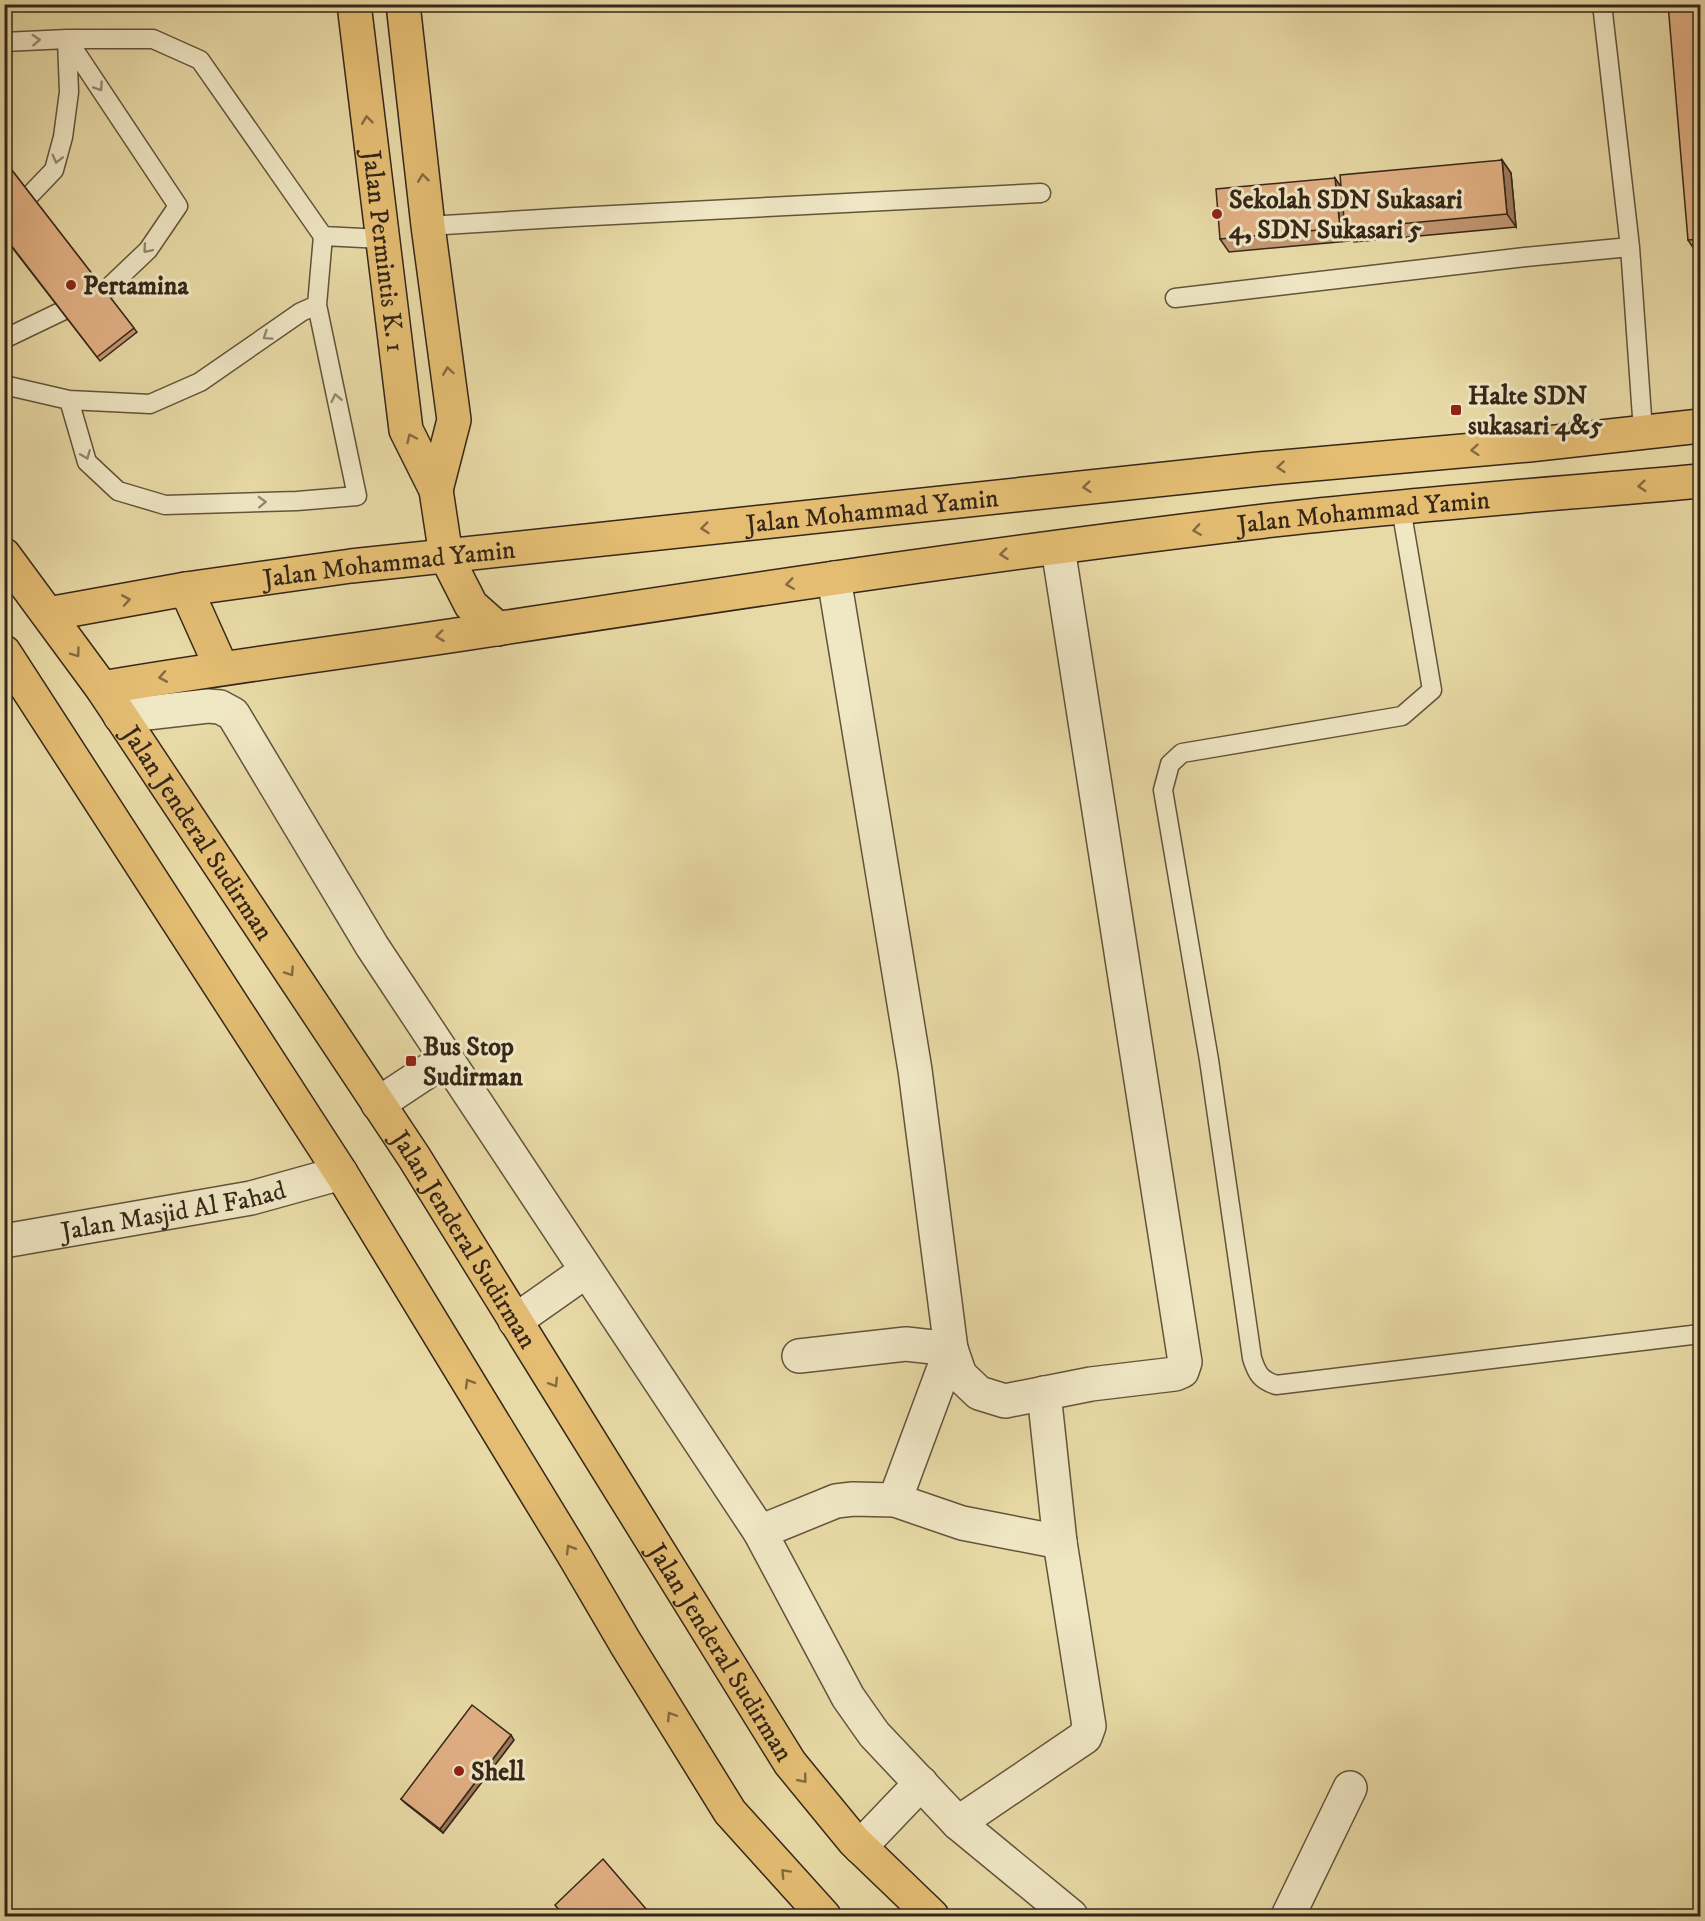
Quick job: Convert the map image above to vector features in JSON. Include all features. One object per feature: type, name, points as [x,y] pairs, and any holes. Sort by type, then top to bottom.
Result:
[{"type":"main road","name":"Jalan Permintis K. 1","points":[[354,4],[406,430],[436,490],[446,556],[471,605],[498,629]]},
{"type":"main road","name":"Jalan Permintis K. 1","points":[[403,4],[428,226],[454,420],[436,490]]},
{"type":"main road","name":"Jalan Mohammad Yamin","points":[[48,614],[186,589],[351,566],[1235,471],[1529,445],[1701,426]]},
{"type":"main road","name":"Jalan Mohammad Yamin","points":[[102,688],[658,603],[1265,521],[1701,481]]},
{"type":"main road","name":"Jalan Jenderal Sudirman","points":[[4,555],[102,688],[414,1158],[790,1763],[860,1847],[932,1917]]},
{"type":"main road","points":[[186,589],[221,668]]},
{"type":"main road","points":[[4,652],[341,1173],[730,1812],[824,1917]]},
{"type":"street","points":[[834,578],[915,1070],[951,1349],[960,1375],[978,1393],[1005,1401],[1091,1384],[1175,1374],[1182,1371],[1185,1362],[1058,548]]},
{"type":"street","points":[[120,716],[208,706],[220,707],[233,714],[372,946],[760,1532],[848,1697],[874,1734],[958,1823],[1071,1917]]},
{"type":"street","points":[[378,1104],[446,1059]]},
{"type":"street","name":"Jalan Masjid Al Fahad","points":[[4,1241],[251,1198],[341,1173]]},
{"type":"street","points":[[515,1321],[586,1271]]},
{"type":"street","points":[[799,1356],[906,1344],[951,1349]]},
{"type":"street","points":[[895,1500],[951,1349]]},
{"type":"street","points":[[958,1823],[1085,1737],[1089,1726],[1060,1542],[1044,1393]]},
{"type":"street","points":[[760,1532],[836,1501],[895,1500],[962,1523],[1060,1542]]},
{"type":"street","points":[[860,1847],[921,1783]]},
{"type":"street","points":[[1288,1917],[1350,1788]]},
{"type":"lane","points":[[1602,4],[1630,247],[1643,431]]},
{"type":"lane","points":[[31,194],[54,170],[63,137],[69,92],[67,39]]},
{"type":"lane","points":[[4,339],[106,291],[148,250],[178,206],[67,39]]},
{"type":"lane","points":[[4,42],[153,39],[200,60],[323,236],[317,305],[357,496],[297,501],[165,505],[118,491],[87,462],[69,400]]},
{"type":"lane","points":[[428,226],[1041,193]]},
{"type":"lane","points":[[323,236],[382,239]]},
{"type":"lane","points":[[1175,298],[1525,256],[1630,247]]},
{"type":"lane","points":[[4,385],[69,400],[150,404],[200,382],[302,312],[317,305]]},
{"type":"lane","points":[[1401,508],[1432,690],[1402,717],[1182,753],[1170,764],[1162,790],[1209,1060],[1252,1359],[1257,1372],[1264,1381],[1276,1385],[1701,1334]]},
{"type":"building","points":[[1668,4],[1701,4],[1701,239],[1688,240]]},
{"type":"building","name":"Pertamina","points":[[4,160],[134,328],[97,357],[4,236]]},
{"type":"building","points":[[1502,160],[1507,214],[1345,229],[1340,175]]},
{"type":"building","points":[[1335,178],[1340,228],[1220,239],[1216,189]]},
{"type":"building","points":[[1698,250],[1701,250],[1701,278]]},
{"type":"building","name":"Shell","points":[[472,1705],[511,1735],[440,1829],[401,1799]]},
{"type":"building","points":[[603,1859],[653,1917],[565,1917],[555,1905]]},
{"type":"place","name":"Sekolah SDN Sukasari 4, SDN Sukasari 5","points":[[1217,214]]},
{"type":"place","name":"Pertamina","points":[[71,285]]},
{"type":"place","name":"Halte SDN sukasari 4&5","points":[[1456,410]]},
{"type":"place","name":"Bus Stop Sudirman","points":[[411,1061]]},
{"type":"place","name":"Shell","points":[[459,1771]]}]
